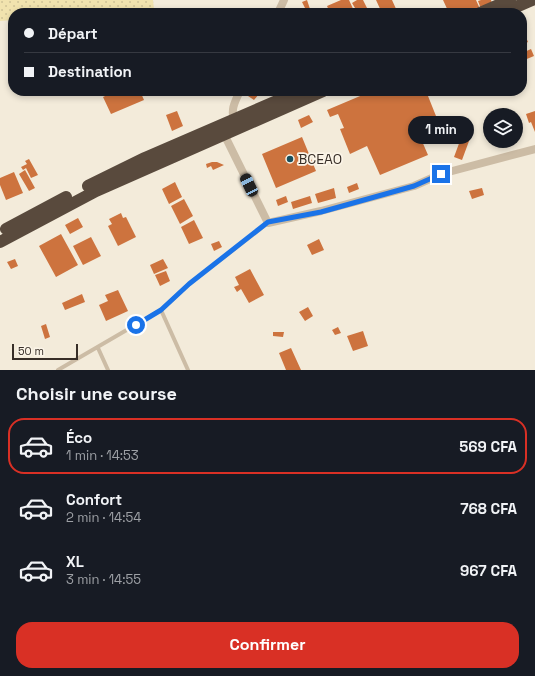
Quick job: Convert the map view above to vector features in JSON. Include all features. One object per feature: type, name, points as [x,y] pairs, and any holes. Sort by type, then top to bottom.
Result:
[{"type":"highway","points":[[503,6],[532,0]]},
{"type":"highway","points":[[0,232],[36,218],[96,190],[147,162],[222,130],[290,96]]},
{"type":"highway","points":[[235,124],[310,96]]},
{"type":"highway","points":[[0,242],[36,218]]},
{"type":"street","points":[[235,124],[232,107],[238,96]]},
{"type":"street","points":[[222,130],[268,222],[321,212],[414,186],[441,174],[535,149]]},
{"type":"lane","points":[[58,370],[161,310],[189,284],[268,222]]},
{"type":"lane","points":[[161,310],[188,370]]},
{"type":"lane","points":[[98,348],[108,370]]},
{"type":"sand","points":[[0,0],[153,0],[154,8],[8,8],[8,20],[0,21]]},
{"type":"building","points":[[307,0],[310,8],[305,8],[302,2]]},
{"type":"building","points":[[341,0],[349,0],[353,8],[328,8],[327,6]]},
{"type":"building","points":[[357,0],[363,0],[367,8],[355,8],[352,3]]},
{"type":"building","points":[[376,0],[392,0],[396,8],[380,8]]},
{"type":"building","points":[[443,0],[476,0],[480,8],[447,8]]},
{"type":"building","points":[[491,0],[492,3],[481,8],[478,1]]},
{"type":"building","points":[[531,49],[534,56],[527,59],[527,51]]},
{"type":"building","points":[[142,96],[144,100],[111,114],[103,97]]},
{"type":"building","points":[[248,96],[257,96],[254,100]]},
{"type":"building","points":[[360,96],[428,96],[436,116],[415,125],[428,155],[380,175],[367,146],[350,154],[340,129],[344,128],[338,114],[330,117],[327,110]]},
{"type":"building","points":[[177,111],[183,126],[172,131],[166,115]]},
{"type":"building","points":[[535,111],[535,132],[531,122],[529,123],[526,114]]},
{"type":"building","points":[[309,115],[313,122],[301,128],[298,120]]},
{"type":"building","points":[[464,130],[472,133],[462,160],[454,157]]},
{"type":"building","points":[[302,137],[316,171],[276,188],[262,154]]},
{"type":"building","points":[[29,159],[38,175],[31,178],[26,168],[23,170],[21,167],[27,164],[25,161]]},
{"type":"building","points":[[217,162],[224,165],[213,170],[211,166],[207,168],[206,164]]},
{"type":"building","points":[[25,170],[35,188],[29,191],[19,174]]},
{"type":"building","points":[[14,172],[23,193],[6,200],[0,185],[0,178]]},
{"type":"building","points":[[175,182],[182,197],[169,204],[162,189]]},
{"type":"building","points":[[357,183],[359,189],[349,193],[347,187]]},
{"type":"building","points":[[334,188],[336,198],[318,203],[315,194]]},
{"type":"building","points":[[482,188],[484,195],[472,199],[469,191]]},
{"type":"building","points":[[286,196],[288,202],[278,206],[276,200]]},
{"type":"building","points":[[310,196],[312,203],[293,209],[291,202]]},
{"type":"building","points":[[184,199],[193,216],[180,224],[171,206]]},
{"type":"building","points":[[121,213],[123,218],[126,217],[136,237],[118,246],[108,226],[112,224],[109,219]]},
{"type":"building","points":[[78,218],[83,227],[70,234],[65,225]]},
{"type":"building","points":[[194,220],[203,238],[189,244],[181,227]]},
{"type":"building","points":[[61,234],[78,265],[56,277],[39,246]]},
{"type":"building","points":[[91,237],[101,256],[83,265],[73,246]]},
{"type":"building","points":[[319,239],[324,250],[312,255],[307,245]]},
{"type":"building","points":[[219,241],[222,247],[214,251],[211,244]]},
{"type":"building","points":[[15,259],[18,266],[11,269],[7,262]]},
{"type":"building","points":[[163,259],[168,268],[154,274],[150,265]]},
{"type":"building","points":[[250,269],[264,295],[249,303],[241,289],[237,292],[234,287],[239,285],[235,277]]},
{"type":"building","points":[[166,271],[170,281],[160,286],[155,275]]},
{"type":"building","points":[[118,290],[128,311],[106,321],[99,305],[108,301],[105,295]]},
{"type":"building","points":[[82,294],[85,302],[65,310],[62,303]]},
{"type":"building","points":[[308,307],[313,316],[305,321],[299,312]]},
{"type":"building","points":[[46,324],[50,337],[45,339],[41,326]]},
{"type":"building","points":[[338,327],[341,333],[335,335],[332,330]]},
{"type":"building","points":[[363,331],[368,346],[353,351],[347,336]]},
{"type":"building","points":[[273,332],[284,332],[283,337],[273,336]]},
{"type":"building","points":[[291,348],[301,370],[286,370],[279,353]]},
{"type":"place","name":"BCEAO","points":[[290,159]]},
{"type":"route","points":[[136,325],[161,310],[189,284],[268,222],[321,212],[414,186],[441,174]]}]
